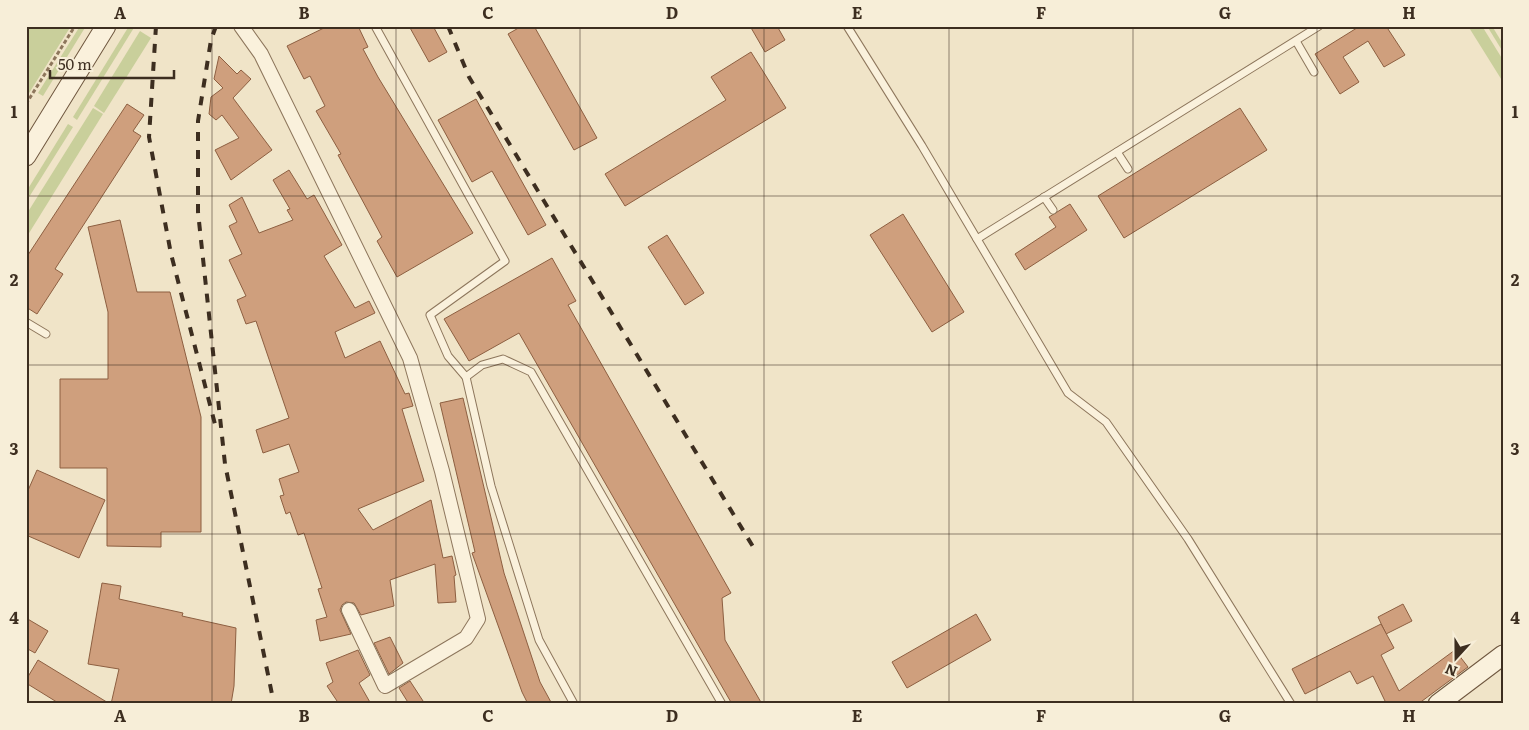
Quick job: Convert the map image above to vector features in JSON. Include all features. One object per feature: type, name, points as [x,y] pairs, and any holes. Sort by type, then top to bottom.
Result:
[{"type":"main road","points":[[26,156],[106,26]]},
{"type":"main road","points":[[1438,704],[1503,655]]},
{"type":"street","points":[[241,26],[261,54],[410,358],[442,471],[478,619],[466,638],[386,686],[349,610]]},
{"type":"lane","points":[[375,26],[505,260],[430,315],[448,356],[466,377],[491,486],[539,640],[574,704]]},
{"type":"lane","points":[[847,26],[922,146],[1068,393],[1106,422],[1188,539],[1291,704]]},
{"type":"lane","points":[[977,239],[1319,26]]},
{"type":"lane","points":[[1296,41],[1314,72]]},
{"type":"lane","points":[[1117,152],[1128,169]]},
{"type":"lane","points":[[1044,196],[1053,210]]},
{"type":"lane","points":[[26,322],[46,334]]},
{"type":"lane","points":[[466,377],[482,365],[503,359],[531,372],[722,704]]},
{"type":"path","points":[[26,104],[75,26]]},
{"type":"green space","points":[[26,26],[71,26],[26,98]]},
{"type":"green space","points":[[80,26],[86,26],[43,96],[38,93]]},
{"type":"green space","points":[[129,26],[135,26],[77,120],[73,117]]},
{"type":"green space","points":[[1468,26],[1482,26],[1503,60],[1503,82]]},
{"type":"green space","points":[[1487,26],[1492,26],[1503,44],[1503,52]]},
{"type":"green space","points":[[140,31],[151,38],[104,113],[94,106]]},
{"type":"green space","points":[[93,108],[103,114],[26,238],[26,215]]},
{"type":"green space","points":[[68,124],[73,127],[26,202],[26,192]]},
{"type":"building","points":[[328,26],[358,26],[368,47],[363,49],[378,77],[473,233],[397,277],[377,241],[382,237],[338,155],[341,154],[316,111],[325,106],[310,76],[304,79],[287,46]]},
{"type":"building","points":[[409,26],[433,26],[447,52],[429,62]]},
{"type":"building","points":[[522,26],[534,26],[597,138],[574,150],[508,34]]},
{"type":"building","points":[[750,26],[777,26],[785,40],[765,52]]},
{"type":"building","points":[[1360,26],[1386,26],[1405,55],[1384,67],[1368,41],[1343,57],[1359,82],[1340,94],[1315,54]]},
{"type":"building","points":[[751,52],[786,108],[625,206],[605,174],[726,100],[711,77]]},
{"type":"building","points":[[219,56],[237,74],[241,70],[251,79],[233,98],[272,150],[231,180],[215,150],[239,138],[222,115],[216,120],[209,114],[211,97],[223,88],[214,79]]},
{"type":"building","points":[[476,99],[546,225],[528,235],[492,171],[472,182],[438,120]]},
{"type":"building","points":[[127,104],[144,115],[133,131],[141,136],[55,269],[63,274],[37,314],[26,307],[26,258]]},
{"type":"building","points":[[1240,108],[1267,150],[1124,238],[1098,196]]},
{"type":"building","points":[[289,170],[307,199],[314,195],[342,245],[324,256],[355,308],[369,301],[375,313],[335,332],[345,358],[380,341],[405,394],[409,393],[413,406],[402,409],[424,481],[358,509],[373,530],[431,500],[443,558],[452,556],[456,575],[454,576],[456,602],[438,603],[435,564],[390,580],[394,606],[361,615],[354,603],[346,602],[340,610],[351,634],[320,641],[316,620],[327,617],[318,589],[322,588],[304,533],[298,535],[290,512],[286,514],[280,496],[284,495],[279,479],[299,472],[289,444],[263,453],[256,430],[289,418],[256,321],[246,324],[237,300],[246,296],[229,260],[242,254],[229,226],[237,222],[229,205],[242,197],[259,233],[293,220],[287,210],[290,209],[273,180]]},
{"type":"building","points":[[1070,204],[1087,230],[1025,270],[1015,254],[1056,227],[1049,217]]},
{"type":"building","points":[[903,214],[964,312],[932,332],[870,235]]},
{"type":"building","points":[[120,220],[137,292],[170,292],[201,417],[201,532],[161,532],[161,547],[107,546],[107,468],[60,468],[60,379],[108,379],[108,312],[88,227]]},
{"type":"building","points":[[667,235],[704,293],[685,305],[648,247]]},
{"type":"building","points":[[552,258],[576,301],[568,305],[731,593],[722,598],[725,640],[762,704],[732,704],[519,333],[469,361],[444,319]]},
{"type":"building","points":[[463,398],[504,573],[540,682],[552,704],[528,704],[472,553],[475,552],[440,403]]},
{"type":"building","points":[[37,470],[105,500],[79,558],[26,535],[26,495]]},
{"type":"building","points":[[102,583],[121,586],[119,599],[183,613],[182,616],[236,628],[234,686],[231,704],[111,704],[119,669],[88,664]]},
{"type":"building","points":[[1403,604],[1412,621],[1386,634],[1378,617]]},
{"type":"building","points":[[976,614],[991,640],[907,688],[892,662]]},
{"type":"building","points":[[26,618],[48,631],[35,653],[26,648]]},
{"type":"building","points":[[1381,624],[1394,648],[1381,655],[1399,691],[1455,650],[1468,667],[1418,704],[1382,704],[1385,701],[1373,676],[1357,684],[1350,671],[1305,694],[1292,669]]},
{"type":"building","points":[[390,637],[403,663],[389,674],[374,643]]},
{"type":"building","points":[[358,650],[370,675],[359,683],[371,704],[339,704],[327,686],[333,682],[326,663]]},
{"type":"building","points":[[38,660],[110,704],[60,704],[26,683]]},
{"type":"building","points":[[410,681],[425,704],[409,704],[399,688]]},
{"type":"railway","points":[[156,26],[149,137],[171,254],[216,428]]},
{"type":"railway","points":[[216,26],[211,40],[198,121],[198,212],[225,464],[274,704]]},
{"type":"railway","points":[[448,26],[469,77],[755,550]]}]
